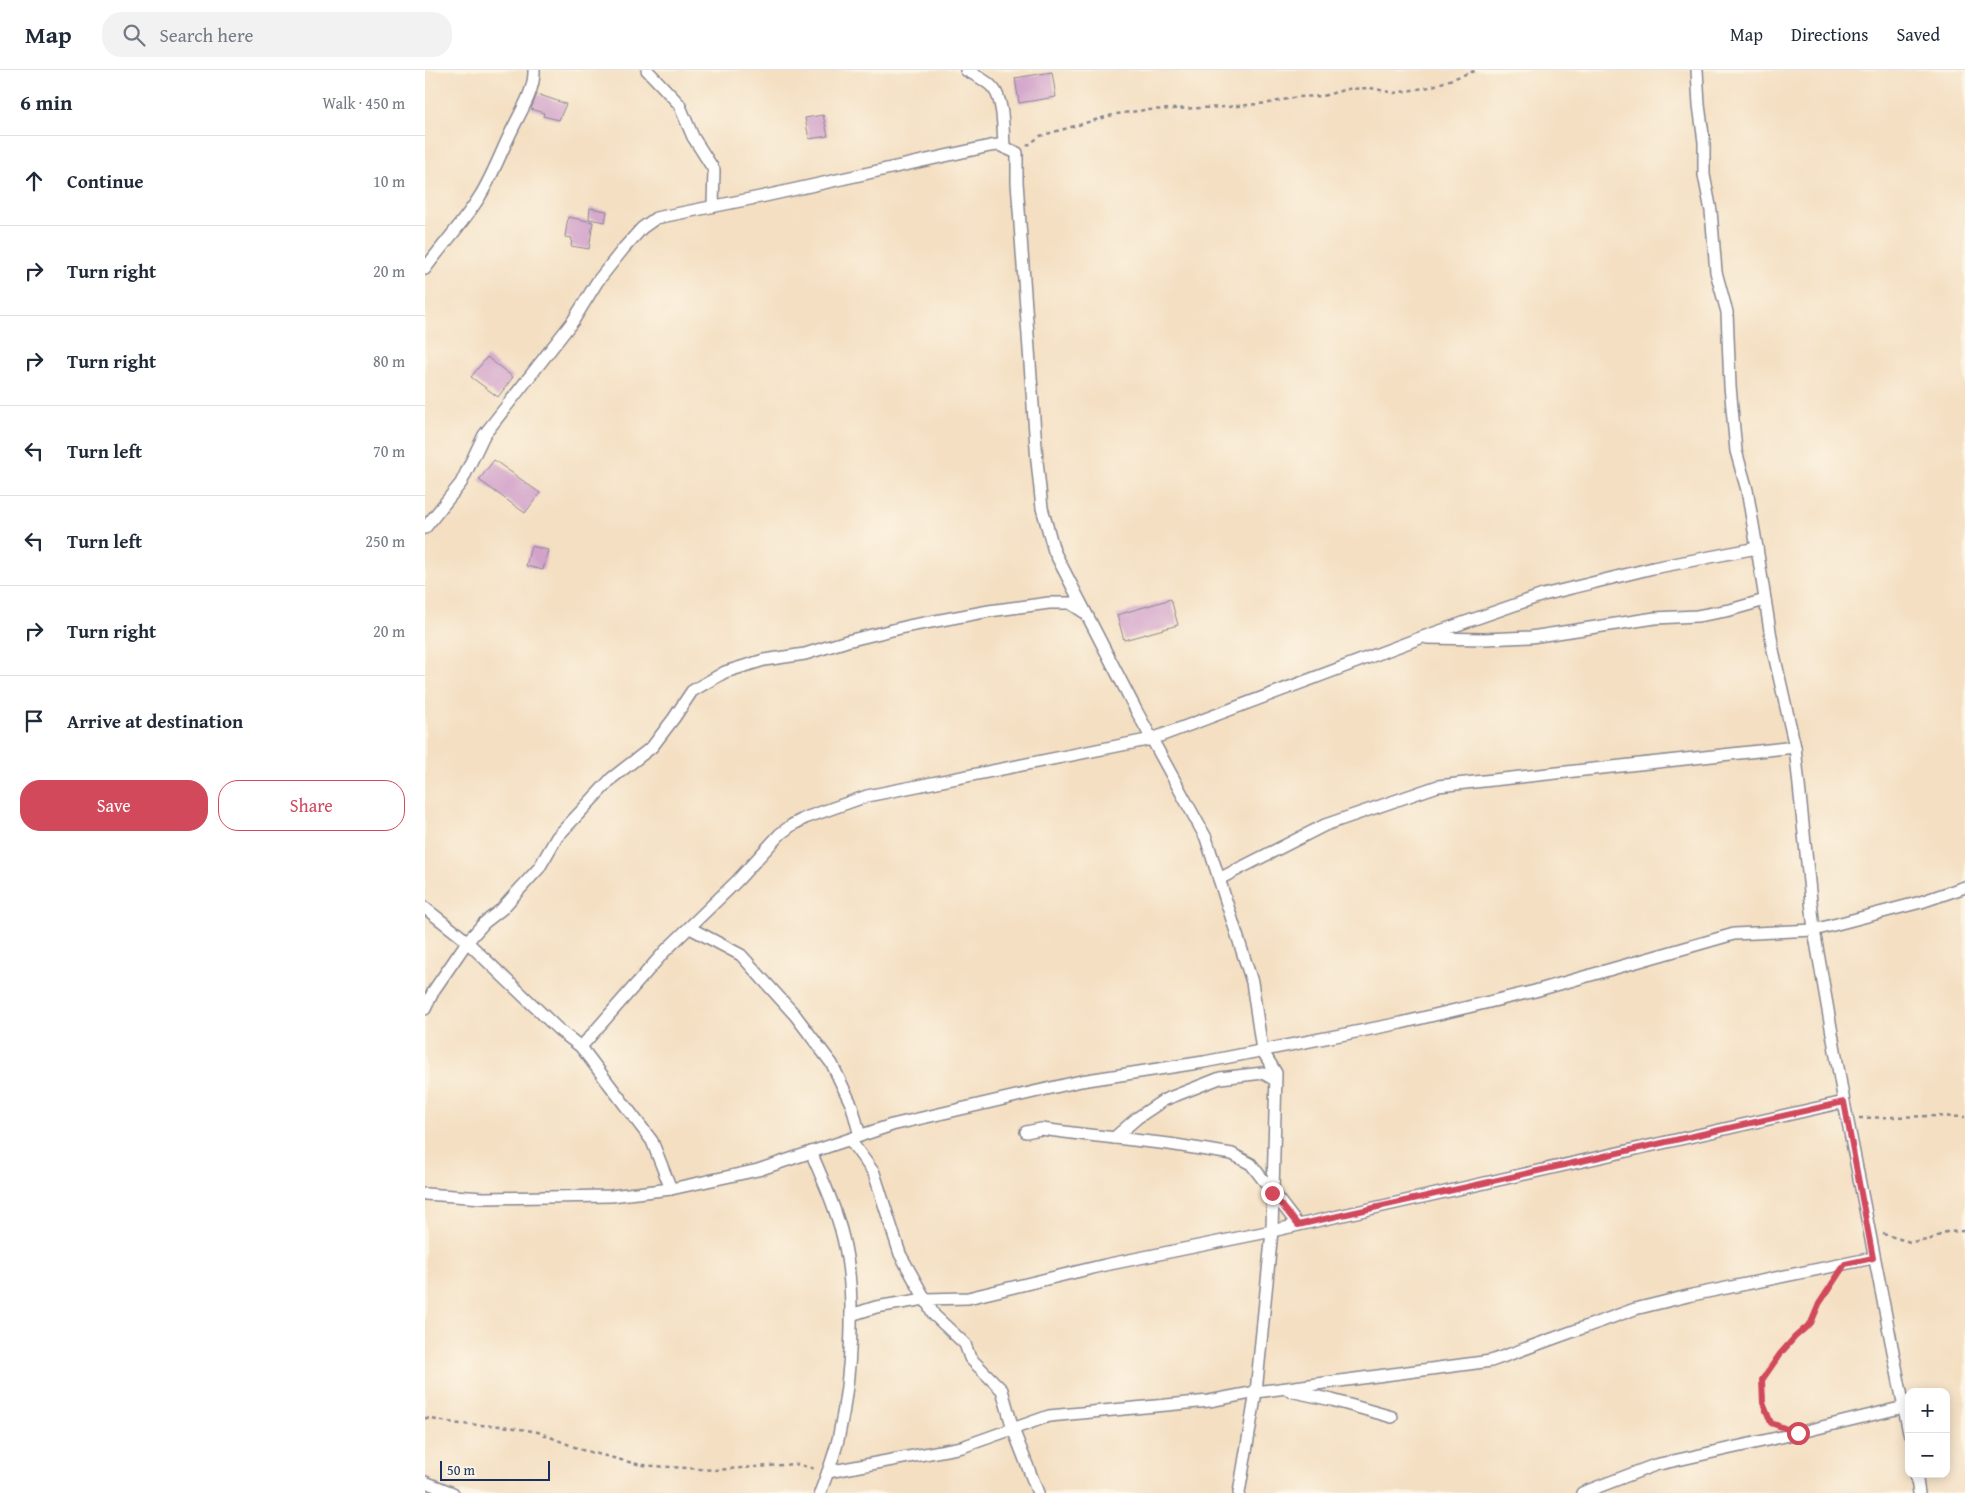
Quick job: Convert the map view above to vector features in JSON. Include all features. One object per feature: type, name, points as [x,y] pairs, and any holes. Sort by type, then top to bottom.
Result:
[{"type":"street","points":[[425,269],[480,196],[493,173],[502,149],[522,109],[534,78],[534,70]]},
{"type":"street","points":[[647,70],[679,104],[693,137],[714,170],[713,206]]},
{"type":"street","points":[[966,70],[992,86],[998,95],[1003,123],[1004,147]]},
{"type":"street","points":[[1697,70],[1704,142],[1703,175],[1711,212],[1715,272],[1727,312],[1730,386],[1736,451],[1747,490],[1773,650],[1795,747],[1814,930],[1873,1258],[1905,1412]]},
{"type":"street","points":[[425,528],[461,483],[484,435],[556,344],[597,282],[642,228],[656,218],[985,147],[999,145],[1017,153],[1017,182],[1025,306],[1042,508],[1053,551],[1205,838],[1252,982],[1262,1050],[1275,1073],[1272,1231],[1256,1392],[1239,1493]]},
{"type":"street","points":[[581,1047],[665,951],[737,881],[780,834],[805,818],[867,796],[1152,739],[1420,638],[1543,595],[1653,568],[1757,548]]},
{"type":"street","points":[[1420,638],[1484,639],[1531,637],[1655,618],[1697,616],[1730,610],[1765,600]]},
{"type":"street","points":[[425,1008],[434,990],[467,942],[484,923],[502,909],[539,868],[557,837],[587,804],[612,778],[651,747],[692,691],[725,672],[764,660],[805,654],[847,641],[909,626],[989,611],[1049,603],[1070,603],[1085,612]]},
{"type":"street","points":[[1219,879],[1325,825],[1438,786],[1795,747]]},
{"type":"street","points":[[425,1194],[483,1198],[601,1196],[671,1189],[758,1170],[892,1125],[1081,1081],[1204,1062],[1401,1023],[1525,993],[1734,934],[1814,930],[1921,902],[1965,887]]},
{"type":"street","points":[[425,908],[467,942],[559,1030],[581,1047],[652,1141],[671,1189]]},
{"type":"street","points":[[689,928],[741,955],[795,1014],[832,1064],[851,1106],[855,1138],[874,1173],[901,1254],[934,1314],[965,1344],[970,1358],[979,1369],[1002,1390],[1013,1429],[1037,1493]]},
{"type":"street","points":[[1114,1138],[1137,1118],[1163,1100],[1220,1078],[1263,1073],[1275,1080]]},
{"type":"street","points":[[851,1315],[876,1306],[925,1300],[968,1298],[1105,1265],[1272,1231],[1844,1102]]},
{"type":"street","points":[[1026,1132],[1041,1129],[1232,1154],[1251,1164],[1298,1225]]},
{"type":"street","points":[[811,1152],[829,1196],[843,1238],[849,1273],[851,1315],[846,1386],[839,1436],[820,1493]]},
{"type":"street","points":[[828,1472],[962,1447],[1049,1416],[1209,1401],[1256,1392],[1491,1361],[1635,1309],[1692,1295],[1873,1258]]},
{"type":"street","points":[[1281,1389],[1332,1400],[1392,1417]]},
{"type":"street","points":[[1582,1493],[1655,1465],[1904,1407]]},
{"type":"street","points":[[1917,1478],[1919,1493]]},
{"type":"street","points":[[425,1482],[453,1493]]},
{"type":"path","points":[[1017,153],[1040,136],[1116,114],[1145,110],[1209,108],[1269,103],[1297,97],[1323,96],[1347,89],[1371,88],[1394,94],[1431,87],[1477,70]]},
{"type":"path","points":[[1847,1118],[1965,1117]]},
{"type":"path","points":[[1868,1228],[1910,1242],[1929,1240],[1946,1232],[1965,1231]]},
{"type":"path","points":[[1798,1433],[1771,1423],[1763,1403],[1762,1380],[1780,1354],[1811,1323],[1819,1304],[1845,1264]]},
{"type":"path","points":[[425,1418],[460,1424],[503,1426],[538,1432],[582,1450],[641,1465],[715,1470],[795,1464],[828,1472]]},
{"type":"building","points":[[1052,72],[1056,97],[1019,103],[1015,78]]},
{"type":"building","points":[[537,94],[566,104],[559,120],[543,116],[544,113],[531,109]]},
{"type":"building","points":[[823,115],[828,136],[809,139],[805,118]]},
{"type":"building","points":[[590,208],[607,211],[605,222],[589,219]]},
{"type":"building","points":[[568,217],[593,222],[589,249],[571,246],[572,238],[565,237]]},
{"type":"building","points":[[487,357],[513,377],[498,397],[471,377]]},
{"type":"building","points":[[494,460],[540,493],[525,513],[479,480]]},
{"type":"building","points":[[531,546],[548,550],[543,570],[526,566]]},
{"type":"building","points":[[1171,599],[1178,625],[1124,640],[1117,615]]},
{"type":"route","points":[[1272,1193],[1298,1225],[1844,1102],[1873,1258],[1845,1264],[1819,1304],[1811,1323],[1780,1354],[1762,1380],[1763,1403],[1771,1423],[1798,1433]]}]
